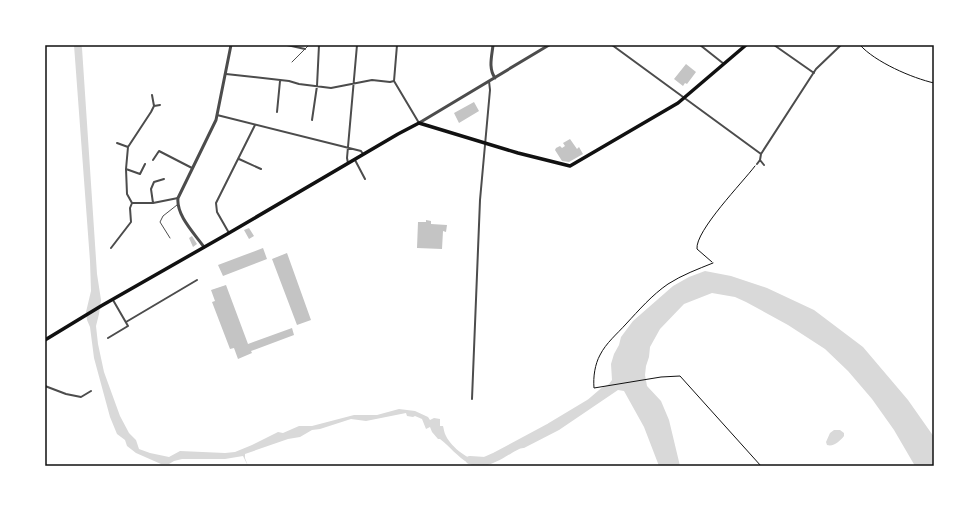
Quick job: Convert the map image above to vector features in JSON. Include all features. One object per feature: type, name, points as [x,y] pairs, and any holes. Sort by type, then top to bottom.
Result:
[{"type":"main road","points":[[45,340],[354,159],[419,123],[549,162],[570,166],[627,134],[685,98],[746,45]]},
{"type":"street","points":[[204,247],[180,212],[177,204],[178,198],[193,169],[217,115],[231,45]]},
{"type":"street","points":[[287,45],[305,49]]},
{"type":"street","points":[[312,120],[317,86],[319,45]]},
{"type":"street","points":[[348,163],[347,148],[357,45]]},
{"type":"street","points":[[397,45],[394,81],[419,123],[549,45]]},
{"type":"street","points":[[493,45],[491,67],[495,78]]},
{"type":"street","points":[[612,45],[761,154]]},
{"type":"street","points":[[700,45],[725,64]]},
{"type":"street","points":[[774,45],[814,73]]},
{"type":"street","points":[[757,164],[760,160],[761,154],[814,73],[821,64],[842,45]]},
{"type":"street","points":[[224,74],[289,81],[298,84],[334,88],[372,80],[394,81]]},
{"type":"street","points":[[277,112],[280,81]]},
{"type":"street","points":[[472,399],[480,200],[486,144],[490,90],[489,81]]},
{"type":"street","points":[[111,248],[131,222],[130,208],[132,203],[127,194],[126,169],[128,147],[154,106],[152,95]]},
{"type":"street","points":[[154,106],[160,105]]},
{"type":"street","points":[[217,115],[361,151],[363,154]]},
{"type":"street","points":[[229,233],[217,212],[216,203],[255,125]]},
{"type":"street","points":[[117,143],[128,147]]},
{"type":"street","points":[[153,160],[159,151],[193,169]]},
{"type":"street","points":[[239,159],[261,169]]},
{"type":"street","points":[[354,159],[365,179]]},
{"type":"street","points":[[760,160],[764,165]]},
{"type":"street","points":[[126,169],[140,174],[145,164]]},
{"type":"street","points":[[153,202],[151,189],[154,182],[164,179]]},
{"type":"street","points":[[132,203],[153,202],[178,198]]},
{"type":"street","points":[[126,322],[197,280]]},
{"type":"street","points":[[108,338],[128,326],[113,300]]},
{"type":"street","points":[[45,386],[66,394],[81,397],[91,391]]},
{"type":"lane","points":[[292,62],[310,45]]},
{"type":"lane","points":[[170,238],[160,222],[163,216],[177,204]]},
{"type":"path","points":[[860,45],[869,54],[904,73],[934,83]]},
{"type":"path","points":[[757,164],[716,213],[700,237],[697,249],[713,263],[668,284],[607,344],[598,359],[594,378],[594,388],[660,377],[680,376],[761,466]]},
{"type":"shaded area","points":[[74,45],[81,45],[82,48],[97,274],[101,300],[96,326],[98,344],[104,372],[120,416],[129,433],[136,440],[139,449],[169,457],[180,451],[235,452],[278,432],[283,433],[299,426],[312,426],[354,415],[377,415],[399,409],[415,411],[428,417],[430,420],[434,418],[440,419],[440,426],[443,426],[446,436],[457,450],[474,460],[485,461],[550,427],[597,398],[612,380],[611,364],[614,354],[621,337],[633,321],[673,286],[689,277],[705,271],[731,276],[767,288],[814,310],[863,347],[908,400],[934,437],[934,466],[915,466],[894,430],[872,399],[848,371],[825,349],[788,325],[746,302],[735,297],[712,293],[684,304],[660,329],[650,347],[646,366],[645,375],[647,386],[661,401],[669,420],[680,466],[659,466],[644,427],[624,391],[618,390],[559,430],[515,451],[500,460],[484,466],[476,466],[464,461],[440,439],[438,439],[430,427],[426,429],[422,419],[415,416],[407,416],[406,413],[366,421],[351,419],[320,429],[312,430],[300,437],[288,439],[245,454],[248,466],[243,456],[225,459],[182,459],[169,464],[161,464],[136,453],[127,446],[125,440],[117,434],[110,417],[94,358],[90,327],[87,320],[86,312],[91,291],[90,261]]},
{"type":"shaded area","points":[[834,430],[840,430],[844,433],[844,436],[839,442],[827,445],[826,442],[830,433]]},
{"type":"building","points":[[686,64],[696,72],[687,84],[685,83],[683,86],[674,79]]},
{"type":"building","points":[[474,102],[479,111],[459,123],[454,113]]},
{"type":"building","points":[[570,139],[577,149],[579,147],[583,154],[569,162],[562,161],[555,150],[560,146],[562,148],[565,146],[563,143]]},
{"type":"building","points":[[426,220],[431,221],[431,224],[447,225],[446,232],[443,231],[442,249],[417,248],[418,222],[426,222]]},
{"type":"building","points":[[249,228],[254,236],[249,239],[244,230]]},
{"type":"building","points":[[192,236],[197,244],[193,247],[189,238]]},
{"type":"building","points":[[263,248],[267,259],[223,276],[218,265]]},
{"type":"building","points":[[287,253],[311,320],[297,325],[272,259]]},
{"type":"building","points":[[226,285],[248,344],[292,328],[294,335],[251,351],[252,353],[238,359],[234,348],[230,349],[212,302],[215,301],[211,290]]},
{"type":"waterway","points":[[470,460],[485,461],[494,457],[550,427],[590,403],[604,391],[614,386]]}]
